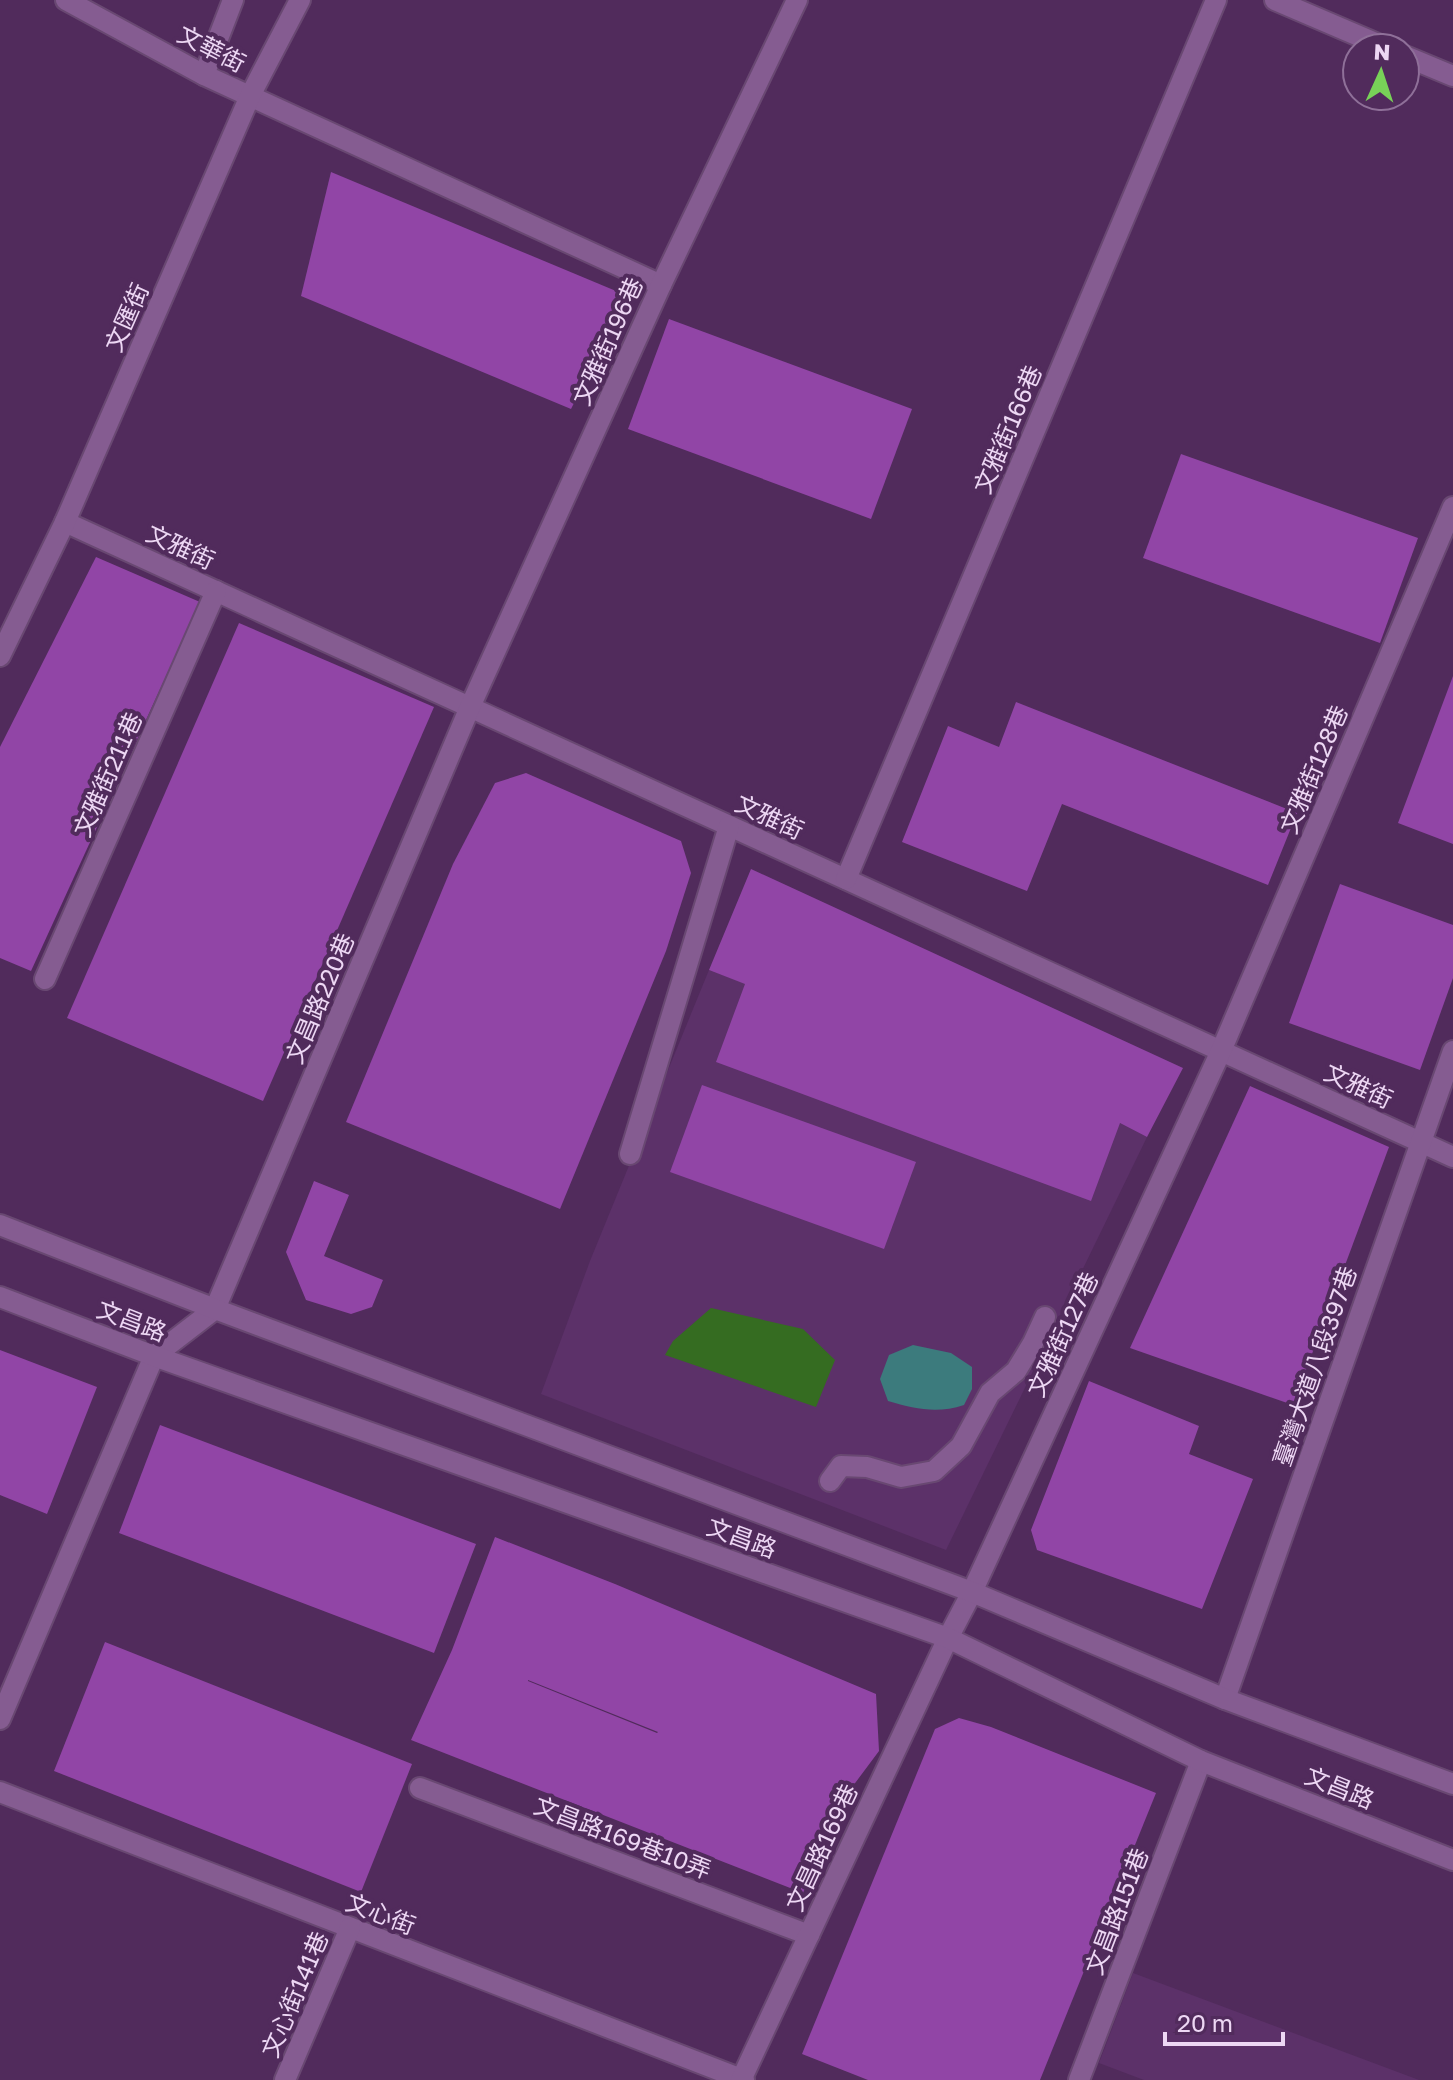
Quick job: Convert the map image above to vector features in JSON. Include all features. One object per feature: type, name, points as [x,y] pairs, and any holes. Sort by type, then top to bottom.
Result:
[{"type":"street","name":"文華街","points":[[66,0],[204,75],[661,285]]},
{"type":"street","points":[[204,75],[233,0]]},
{"type":"street","name":"文匯街","points":[[0,656],[65,522],[250,96],[300,0]]},
{"type":"street","name":"文雅街196巷","points":[[470,707],[661,285],[797,0]]},
{"type":"street","name":"文雅街166巷","points":[[846,879],[1216,0]]},
{"type":"street","points":[[1275,0],[1350,32]]},
{"type":"street","points":[[1421,63],[1453,76]]},
{"type":"street","name":"文雅街128巷","points":[[1221,1051],[1453,507]]},
{"type":"street","name":"文雅街","points":[[65,522],[1453,1157]]},
{"type":"street","name":"文雅街211巷","points":[[45,979],[216,591]]},
{"type":"street","name":"文昌路220巷","points":[[215,1309],[470,707]]},
{"type":"street","points":[[630,1154],[729,826]]},
{"type":"street","name":"文雅街127巷","points":[[948,1638],[1221,1051]]},
{"type":"street","name":"臺灣大道八段397巷","points":[[1225,1699],[1453,1051]]},
{"type":"street","name":"文昌路","points":[[0,1225],[215,1309],[972,1592],[1225,1699],[1453,1784]]},
{"type":"street","name":"文昌路","points":[[0,1297],[154,1356],[948,1638],[1201,1761],[1453,1860]]},
{"type":"street","points":[[0,1719],[154,1356],[215,1309]]},
{"type":"street","points":[[830,1481],[841,1466],[867,1467],[901,1477],[934,1471],[961,1446],[990,1393],[1016,1371],[1045,1317]]},
{"type":"street","name":"文昌路169巷","points":[[742,2080],[948,1638]]},
{"type":"street","name":"文昌路151巷","points":[[1079,2080],[1201,1761]]},
{"type":"street","name":"文昌路169巷10弄","points":[[420,1788],[809,1935]]},
{"type":"street","name":"文心街","points":[[0,1792],[742,2080]]},
{"type":"street","name":"文心街141巷","points":[[285,2080],[350,1928]]},
{"type":"shaded area","points":[[709,970],[1120,1123],[1147,1137],[946,1550],[541,1394],[590,1261]]},
{"type":"shaded area","points":[[913,1345],[951,1353],[972,1367],[972,1389],[964,1405],[926,1409],[888,1401],[880,1379],[889,1355]]},
{"type":"shaded area","points":[[1133,1973],[1419,2080],[1144,2080],[1099,2063]]},
{"type":"green space","points":[[711,1308],[803,1329],[835,1360],[816,1407],[665,1355],[673,1341]]},
{"type":"building","points":[[331,172],[628,296],[571,409],[301,296]]},
{"type":"building","points":[[669,319],[912,409],[871,519],[628,429]]},
{"type":"building","points":[[1181,454],[1418,538],[1380,643],[1143,558]]},
{"type":"building","points":[[96,557],[200,602],[31,971],[0,958],[0,747]]},
{"type":"building","points":[[239,623],[434,707],[263,1101],[67,1018]]},
{"type":"building","points":[[1453,676],[1453,844],[1398,823]]},
{"type":"building","points":[[1016,702],[1297,813],[1268,885],[1062,804],[1027,891],[902,842],[948,726],[999,747]]},
{"type":"building","points":[[526,773],[681,841],[691,873],[666,951],[560,1209],[346,1122],[453,864],[495,783]]},
{"type":"building","points":[[751,869],[1183,1068],[1147,1137],[1120,1123],[1091,1201],[716,1062],[745,984],[709,970]]},
{"type":"building","points":[[1340,884],[1453,925],[1453,978],[1420,1070],[1289,1023]]},
{"type":"building","points":[[702,1085],[916,1162],[884,1249],[670,1172]]},
{"type":"building","points":[[1250,1086],[1389,1147],[1293,1405],[1130,1348]]},
{"type":"building","points":[[314,1181],[349,1195],[324,1256],[383,1280],[372,1307],[351,1314],[306,1300],[286,1252]]},
{"type":"building","points":[[0,1350],[97,1387],[47,1514],[0,1495]]},
{"type":"building","points":[[1089,1381],[1199,1426],[1189,1454],[1253,1479],[1202,1609],[1037,1550],[1031,1530]]},
{"type":"building","points":[[160,1425],[476,1544],[434,1653],[119,1533]]},
{"type":"building","points":[[495,1537],[876,1694],[879,1751],[838,1806],[803,1893],[411,1740],[452,1650]],"holes":[[[528,1680],[658,1732],[657,1733]]]},
{"type":"building","points":[[105,1642],[412,1764],[361,1892],[54,1771]]},
{"type":"building","points":[[959,1718],[991,1727],[1156,1793],[1040,2080],[868,2080],[802,2054],[935,1729]]}]
